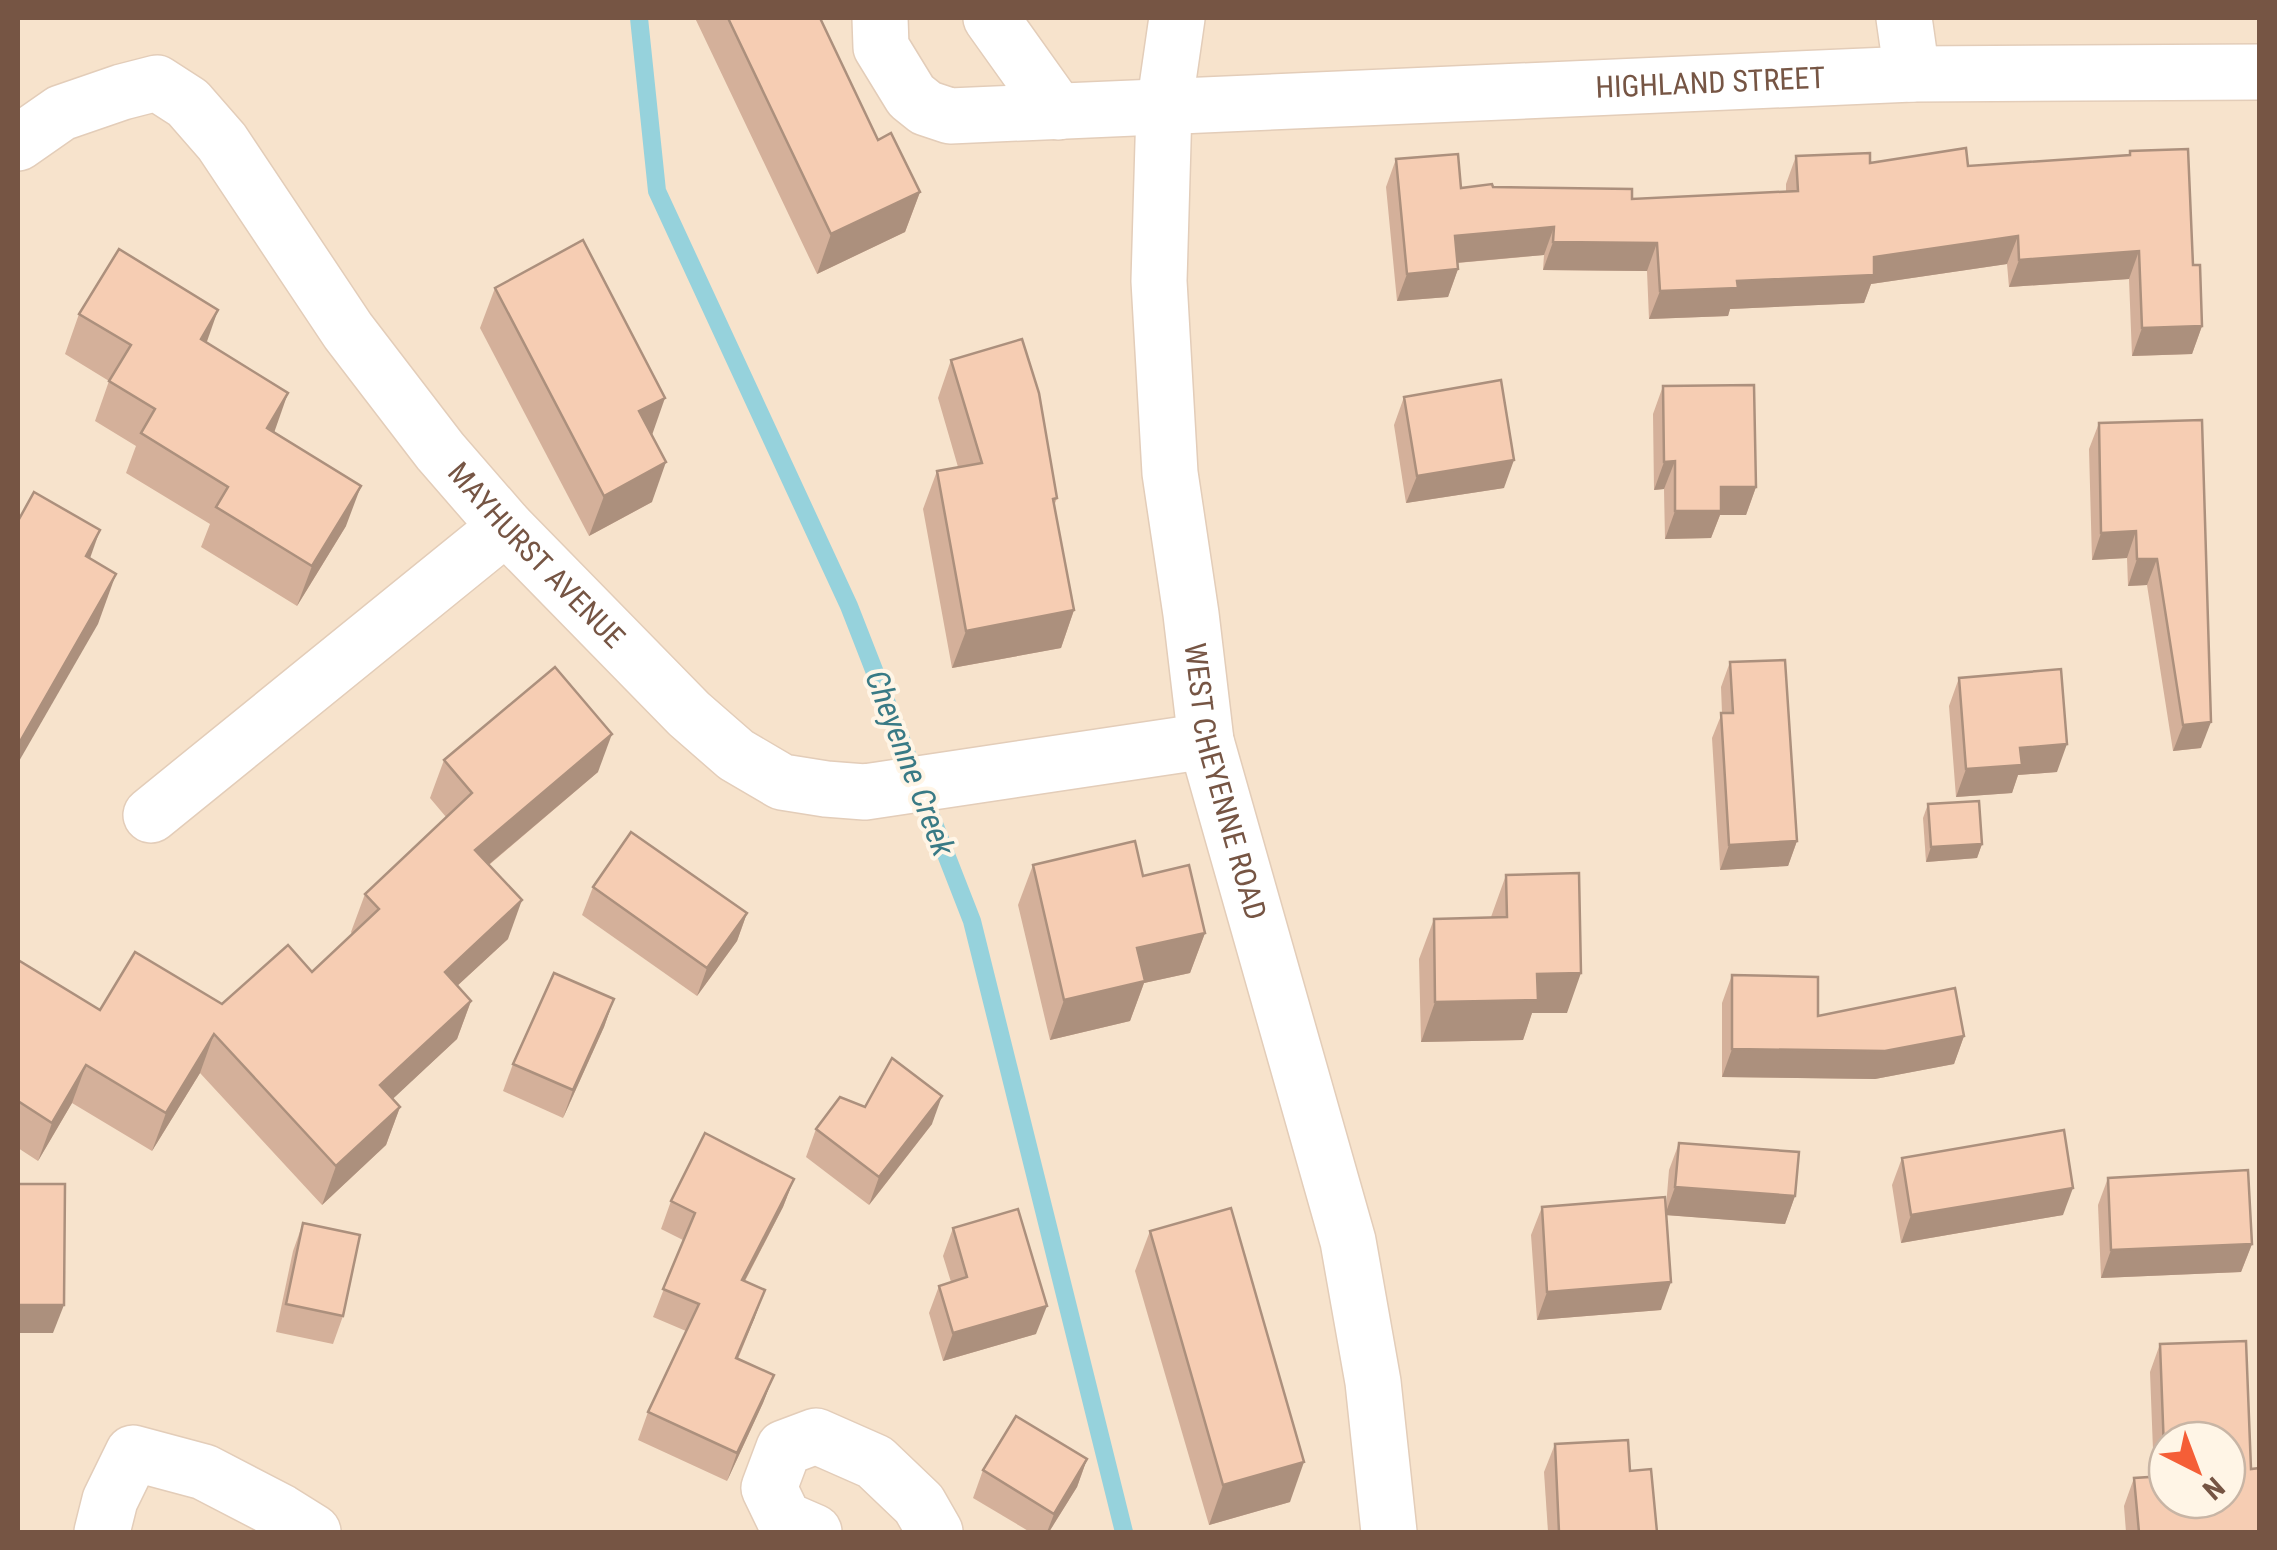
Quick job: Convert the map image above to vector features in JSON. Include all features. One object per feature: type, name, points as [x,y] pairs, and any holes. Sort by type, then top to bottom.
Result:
[{"type":"street","name":"HIGHLAND STREET","points":[[880,18],[881,47],[911,96],[926,108],[950,116],[1912,74],[2260,72]]},
{"type":"street","points":[[991,18],[1058,112]]},
{"type":"street","name":"WEST CHEYENNE ROAD","points":[[1178,18],[1164,108],[1158,281],[1170,474],[1206,741],[1348,1241],[1373,1382],[1389,1532]]},
{"type":"street","points":[[1904,18],[1912,74]]},
{"type":"street","name":"MAYHURST AVENUE","points":[[18,143],[61,113],[157,83],[188,102],[222,142],[348,331],[440,450],[506,527],[689,714],[736,754],[782,782],[865,792],[1206,741]]},
{"type":"street","points":[[150,815],[506,527]]},
{"type":"street","points":[[814,1532],[784,1519],[769,1488],[784,1448],[816,1436],[876,1462],[919,1504],[935,1532]]},
{"type":"street","points":[[102,1532],[110,1500],[133,1454],[204,1472],[313,1532]]},
{"type":"shaded area","points":[[18,18],[2259,18],[2259,1532],[18,1532]]},
{"type":"building","points":[[728,18],[820,18],[878,140],[891,133],[920,192],[831,234]]},
{"type":"building","points":[[1966,148],[1968,166],[2188,149],[2193,265],[2200,265],[2202,326],[2142,328],[2139,251],[2019,260],[2018,236],[1874,257],[1874,275],[1737,281],[1738,288],[1660,291],[1657,243],[1553,242],[1554,227],[1455,236],[1458,269],[1407,274],[1396,159],[1458,154],[1461,188],[1492,184],[1632,189],[1632,199],[1798,191],[1796,156],[1870,153],[1870,163]]},
{"type":"building","points":[[583,240],[665,398],[639,411],[666,462],[604,496],[495,288]]},
{"type":"building","points":[[119,249],[218,310],[201,339],[288,393],[267,428],[361,486],[312,566],[216,507],[228,487],[141,433],[155,409],[109,381],[131,345],[79,314]]},
{"type":"building","points":[[1022,339],[1039,393],[1057,498],[1053,499],[1074,610],[966,631],[937,471],[982,463],[951,360]]},
{"type":"building","points":[[1501,380],[1514,460],[1417,476],[1404,397]]},
{"type":"building","points":[[1754,385],[1756,487],[1721,487],[1721,511],[1675,511],[1675,461],[1664,462],[1663,386]]},
{"type":"building","points":[[2202,420],[2211,722],[2183,725],[2157,559],[2137,559],[2136,531],[2101,533],[2099,423]]},
{"type":"building","points":[[34,492],[100,530],[86,556],[116,574],[18,745],[18,521]]},
{"type":"building","points":[[1785,660],[1797,841],[1729,845],[1721,713],[1733,713],[1730,662]]},
{"type":"building","points":[[555,667],[612,734],[475,850],[522,900],[445,972],[471,1001],[380,1085],[400,1107],[336,1166],[214,1034],[166,1113],[86,1065],[52,1123],[18,1101],[18,960],[100,1010],[135,952],[222,1004],[288,945],[312,972],[379,909],[365,894],[472,793],[444,760]]},
{"type":"building","points":[[2061,669],[2067,744],[2020,748],[2022,765],[1966,769],[1959,678]]},
{"type":"building","points":[[1979,801],[1982,844],[1931,847],[1928,804]]},
{"type":"building","points":[[631,832],[747,913],[707,968],[593,887]]},
{"type":"building","points":[[1135,841],[1143,876],[1189,865],[1205,933],[1137,948],[1145,981],[1064,1000],[1033,865]]},
{"type":"building","points":[[1579,873],[1581,973],[1537,974],[1538,1000],[1435,1002],[1434,919],[1507,917],[1506,875]]},
{"type":"building","points":[[554,973],[614,999],[573,1090],[513,1064]]},
{"type":"building","points":[[1732,975],[1818,977],[1818,1016],[1955,988],[1964,1036],[1885,1051],[1732,1049]]},
{"type":"building","points":[[892,1058],[942,1096],[879,1177],[816,1129],[840,1097],[865,1107]]},
{"type":"building","points":[[2064,1130],[2073,1188],[1911,1215],[1902,1158]]},
{"type":"building","points":[[705,1133],[794,1179],[742,1280],[765,1290],[736,1358],[774,1375],[737,1453],[648,1412],[699,1304],[663,1289],[695,1213],[671,1201]]},
{"type":"building","points":[[1679,1143],[1799,1152],[1795,1196],[1675,1187]]},
{"type":"building","points":[[2248,1170],[2252,1244],[2111,1250],[2108,1178]]},
{"type":"building","points":[[18,1184],[65,1184],[64,1305],[18,1305]]},
{"type":"building","points":[[1665,1197],[1671,1282],[1547,1292],[1542,1207]]},
{"type":"building","points":[[1231,1208],[1304,1462],[1223,1485],[1150,1231]]},
{"type":"building","points":[[1018,1209],[1047,1306],[953,1333],[939,1286],[967,1277],[953,1228]]},
{"type":"building","points":[[303,1223],[360,1235],[343,1316],[286,1304]]},
{"type":"building","points":[[2246,1341],[2251,1469],[2260,1468],[2260,1532],[2139,1532],[2134,1478],[2147,1477],[2147,1520],[2247,1520],[2247,1420],[2163,1420],[2160,1344]]},
{"type":"building","points":[[1016,1416],[1087,1459],[1054,1514],[983,1470]]},
{"type":"building","points":[[1628,1440],[1630,1471],[1651,1469],[1657,1532],[1559,1532],[1555,1444]]},
{"type":"waterway","name":"Cheyenne Creek","points":[[639,18],[657,191],[849,606],[972,921],[1124,1532]]}]
